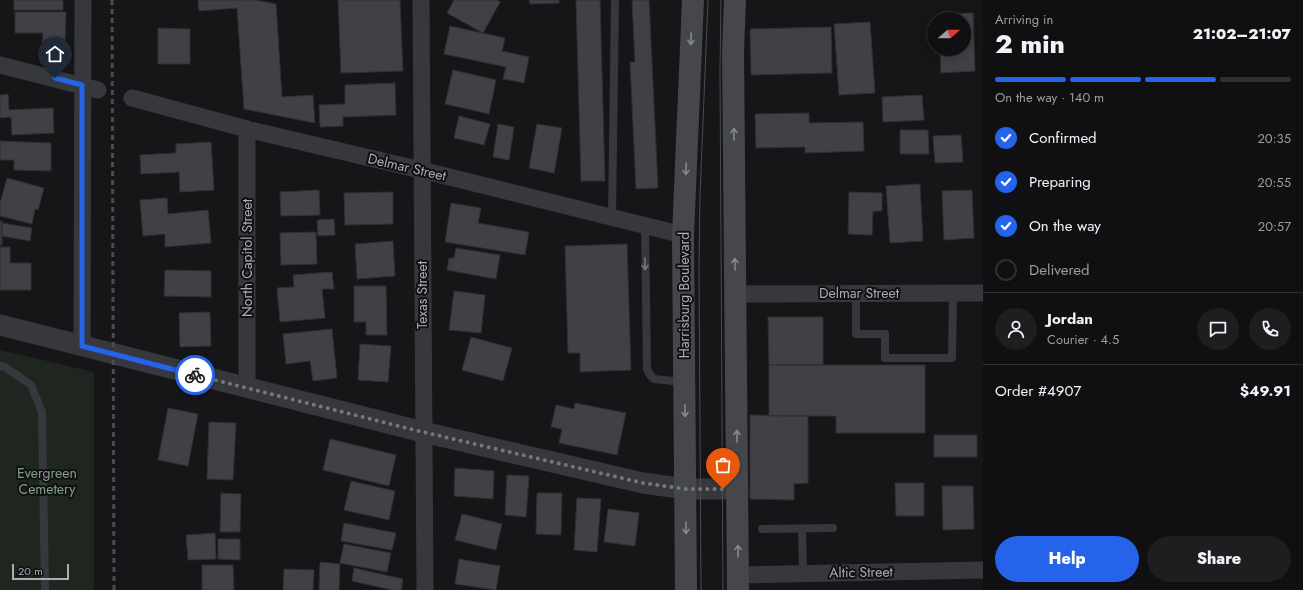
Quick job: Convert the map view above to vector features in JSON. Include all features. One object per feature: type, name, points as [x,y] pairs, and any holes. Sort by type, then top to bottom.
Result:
[{"type":"main road","name":"Harrisburg Boulevard","points":[[686,590],[683,235],[693,0]]},
{"type":"main road","points":[[735,0],[734,51],[738,582]]},
{"type":"street","points":[[82,346],[90,87],[83,0]]},
{"type":"street","name":"Texas Street","points":[[421,0],[425,590]]},
{"type":"street","points":[[0,65],[90,87]]},
{"type":"street","name":"Delmar Street","points":[[132,98],[247,129],[421,170],[683,235]]},
{"type":"street","name":"North Capitol Street","points":[[247,129],[247,387]]},
{"type":"street","name":"Delmar Street","points":[[736,294],[983,293]]},
{"type":"street","points":[[0,326],[423,432],[643,483],[686,489],[738,489]]},
{"type":"street","name":"Altic Street","points":[[738,582],[803,573],[983,570]]},
{"type":"lane","points":[[612,217],[615,0]]},
{"type":"lane","points":[[645,226],[647,369],[654,379],[684,382]]},
{"type":"lane","points":[[856,293],[856,334],[885,334],[885,358],[952,358],[953,293]]},
{"type":"lane","points":[[0,366],[5,367],[31,385],[42,412],[45,590]]},
{"type":"lane","points":[[762,530],[833,528]]},
{"type":"lane","points":[[802,529],[803,573]]},
{"type":"green space","name":"Evergreen Cemetery","points":[[0,350],[94,372],[94,590],[0,590]]},
{"type":"building","points":[[14,0],[63,0],[63,10],[14,10]]},
{"type":"building","points":[[198,0],[255,0],[276,4],[282,97],[313,95],[315,123],[244,109],[237,8],[199,11]]},
{"type":"building","points":[[338,0],[400,0],[403,71],[341,73]]},
{"type":"building","points":[[454,0],[497,0],[500,2],[483,33],[447,13]]},
{"type":"building","points":[[529,0],[559,0],[559,3],[530,4]]},
{"type":"building","points":[[576,0],[600,0],[605,181],[581,181]]},
{"type":"building","points":[[632,0],[649,0],[658,188],[636,189],[630,62],[635,62]]},
{"type":"building","points":[[15,12],[66,12],[65,43],[42,43],[43,33],[15,33]]},
{"type":"building","points":[[971,13],[973,13],[975,71],[941,73],[940,56],[971,56]]},
{"type":"building","points":[[870,22],[875,93],[839,95],[834,24]]},
{"type":"building","points":[[450,26],[505,38],[502,51],[529,57],[524,83],[503,79],[506,67],[444,54]]},
{"type":"building","points":[[831,27],[832,73],[751,75],[750,29]]},
{"type":"building","points":[[158,28],[190,29],[190,64],[158,64]]},
{"type":"building","points":[[453,70],[496,80],[489,114],[445,104]]},
{"type":"building","points":[[395,83],[396,115],[343,117],[343,126],[320,127],[319,105],[345,104],[345,85]]},
{"type":"building","points":[[8,94],[9,110],[53,108],[54,133],[12,135],[11,117],[0,118],[0,95]]},
{"type":"building","points":[[922,95],[924,120],[883,122],[882,97]]},
{"type":"building","points":[[809,113],[809,123],[863,122],[864,151],[805,153],[805,147],[756,148],[755,114]]},
{"type":"building","points":[[459,116],[490,124],[484,145],[454,138]]},
{"type":"building","points":[[498,124],[514,127],[509,160],[493,157]]},
{"type":"building","points":[[537,124],[562,128],[554,173],[529,168]]},
{"type":"building","points":[[900,130],[928,130],[929,154],[900,154]]},
{"type":"building","points":[[961,135],[963,162],[935,163],[933,136]]},
{"type":"building","points":[[0,141],[51,143],[51,171],[14,170],[14,160],[0,160]]},
{"type":"building","points":[[211,142],[214,190],[180,192],[179,172],[141,174],[140,155],[176,153],[176,144]]},
{"type":"building","points":[[7,178],[44,188],[38,210],[35,209],[32,224],[0,216],[0,203]]},
{"type":"building","points":[[920,184],[923,241],[890,243],[886,186]]},
{"type":"building","points":[[319,190],[320,215],[281,216],[280,192]]},
{"type":"building","points":[[972,190],[974,238],[944,240],[942,191]]},
{"type":"building","points":[[393,192],[393,224],[345,225],[344,193]]},
{"type":"building","points":[[849,192],[882,193],[882,211],[873,211],[872,235],[848,234]]},
{"type":"building","points":[[167,198],[168,214],[208,210],[211,243],[165,247],[165,234],[143,236],[140,200]]},
{"type":"building","points":[[451,203],[481,208],[478,223],[529,232],[525,255],[445,242]]},
{"type":"building","points":[[334,219],[335,235],[318,236],[317,220]]},
{"type":"building","points":[[0,221],[2,221],[2,245],[0,245]]},
{"type":"building","points":[[2,223],[32,228],[30,241],[2,236]]},
{"type":"building","points":[[316,232],[317,264],[281,265],[280,233]]},
{"type":"building","points":[[393,241],[395,276],[357,279],[355,244]]},
{"type":"building","points":[[627,244],[631,370],[580,372],[580,353],[568,353],[565,246]]},
{"type":"building","points":[[0,247],[10,247],[10,263],[31,263],[31,290],[0,290]]},
{"type":"building","points":[[456,248],[500,255],[496,279],[447,270],[449,258],[454,258]]},
{"type":"building","points":[[165,270],[211,271],[211,297],[164,296]]},
{"type":"building","points":[[332,272],[334,289],[322,289],[325,318],[280,322],[277,288],[294,287],[293,275]]},
{"type":"building","points":[[354,286],[386,286],[387,335],[366,335],[366,322],[354,322]]},
{"type":"building","points":[[454,291],[485,295],[481,333],[449,330]]},
{"type":"building","points":[[210,312],[211,346],[180,347],[179,313]]},
{"type":"building","points":[[768,317],[823,317],[823,365],[769,365]]},
{"type":"building","points":[[332,329],[337,378],[313,381],[310,361],[286,364],[283,334]]},
{"type":"building","points":[[471,337],[512,348],[503,381],[462,370]]},
{"type":"building","points":[[360,344],[391,346],[388,382],[358,380]]},
{"type":"building","points":[[769,365],[925,365],[925,433],[836,433],[836,416],[769,416]]},
{"type":"building","points":[[575,403],[626,413],[617,455],[559,443],[562,429],[551,427],[556,405],[574,409]]},
{"type":"building","points":[[168,408],[198,414],[188,466],[158,460]]},
{"type":"building","points":[[750,415],[808,416],[808,483],[794,484],[794,500],[750,499]]},
{"type":"building","points":[[209,422],[236,423],[233,480],[207,479]]},
{"type":"building","points":[[934,435],[977,435],[977,457],[934,457]]},
{"type":"building","points":[[330,439],[396,455],[389,486],[323,470]]},
{"type":"building","points":[[455,468],[494,471],[493,499],[454,496]]},
{"type":"building","points":[[507,475],[529,476],[526,517],[505,515]]},
{"type":"building","points":[[351,481],[395,491],[389,520],[344,510]]},
{"type":"building","points":[[895,483],[924,483],[924,516],[896,516]]},
{"type":"building","points":[[942,486],[973,486],[974,529],[943,530]]},
{"type":"building","points":[[221,493],[241,494],[240,532],[220,532]]},
{"type":"building","points":[[537,493],[562,493],[561,535],[536,534]]},
{"type":"building","points":[[577,498],[601,499],[597,552],[574,550]]},
{"type":"building","points":[[608,509],[639,513],[635,546],[604,542]]},
{"type":"building","points":[[462,514],[502,524],[496,550],[455,540]]},
{"type":"building","points":[[344,523],[396,533],[392,550],[341,541]]},
{"type":"building","points":[[215,533],[216,559],[188,560],[186,535]]},
{"type":"building","points":[[218,539],[240,539],[240,560],[218,559]]},
{"type":"building","points":[[344,544],[391,553],[387,572],[340,563]]},
{"type":"building","points":[[459,559],[500,566],[496,590],[455,584]]},
{"type":"building","points":[[320,562],[340,564],[339,590],[319,590]]},
{"type":"building","points":[[202,565],[233,565],[234,590],[202,590]]},
{"type":"building","points":[[354,568],[403,579],[401,590],[392,590],[352,581]]},
{"type":"building","points":[[284,569],[314,570],[313,590],[283,590]]},
{"type":"tram line","points":[[701,590],[699,269],[700,195],[708,0]]},
{"type":"tram line","points":[[721,0],[720,71],[723,590]]},
{"type":"railway","points":[[112,0],[114,590]]},
{"type":"way so far","points":[[195,375],[423,432],[643,483],[686,489],[723,489]]},
{"type":"route","points":[[55,78],[82,85],[82,346],[195,375]]}]
